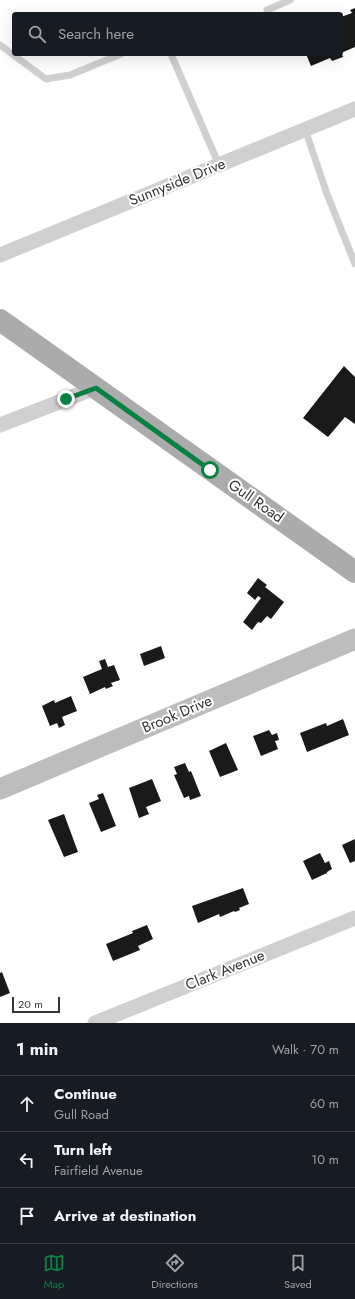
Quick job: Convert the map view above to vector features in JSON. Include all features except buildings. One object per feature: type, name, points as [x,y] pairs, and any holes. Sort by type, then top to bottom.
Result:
[{"type":"main road","name":"Gull Road","points":[[0,320],[355,572]]},
{"type":"street","name":"Sunnyside Drive","points":[[0,255],[355,109]]},
{"type":"street","points":[[0,425],[96,388]]},
{"type":"street","name":"Brook Drive","points":[[0,789],[355,639]]},
{"type":"street","name":"Clark Avenue","points":[[95,1023],[355,918]]},
{"type":"lane","points":[[267,10],[290,0]]},
{"type":"lane","points":[[0,45],[12,54]]},
{"type":"lane","points":[[15,56],[46,79],[70,75],[116,56]]},
{"type":"lane","points":[[172,56],[219,165]]},
{"type":"lane","points":[[305,129],[327,194],[355,264]]},
{"type":"route","points":[[66,399],[96,388],[210,470]]}]
